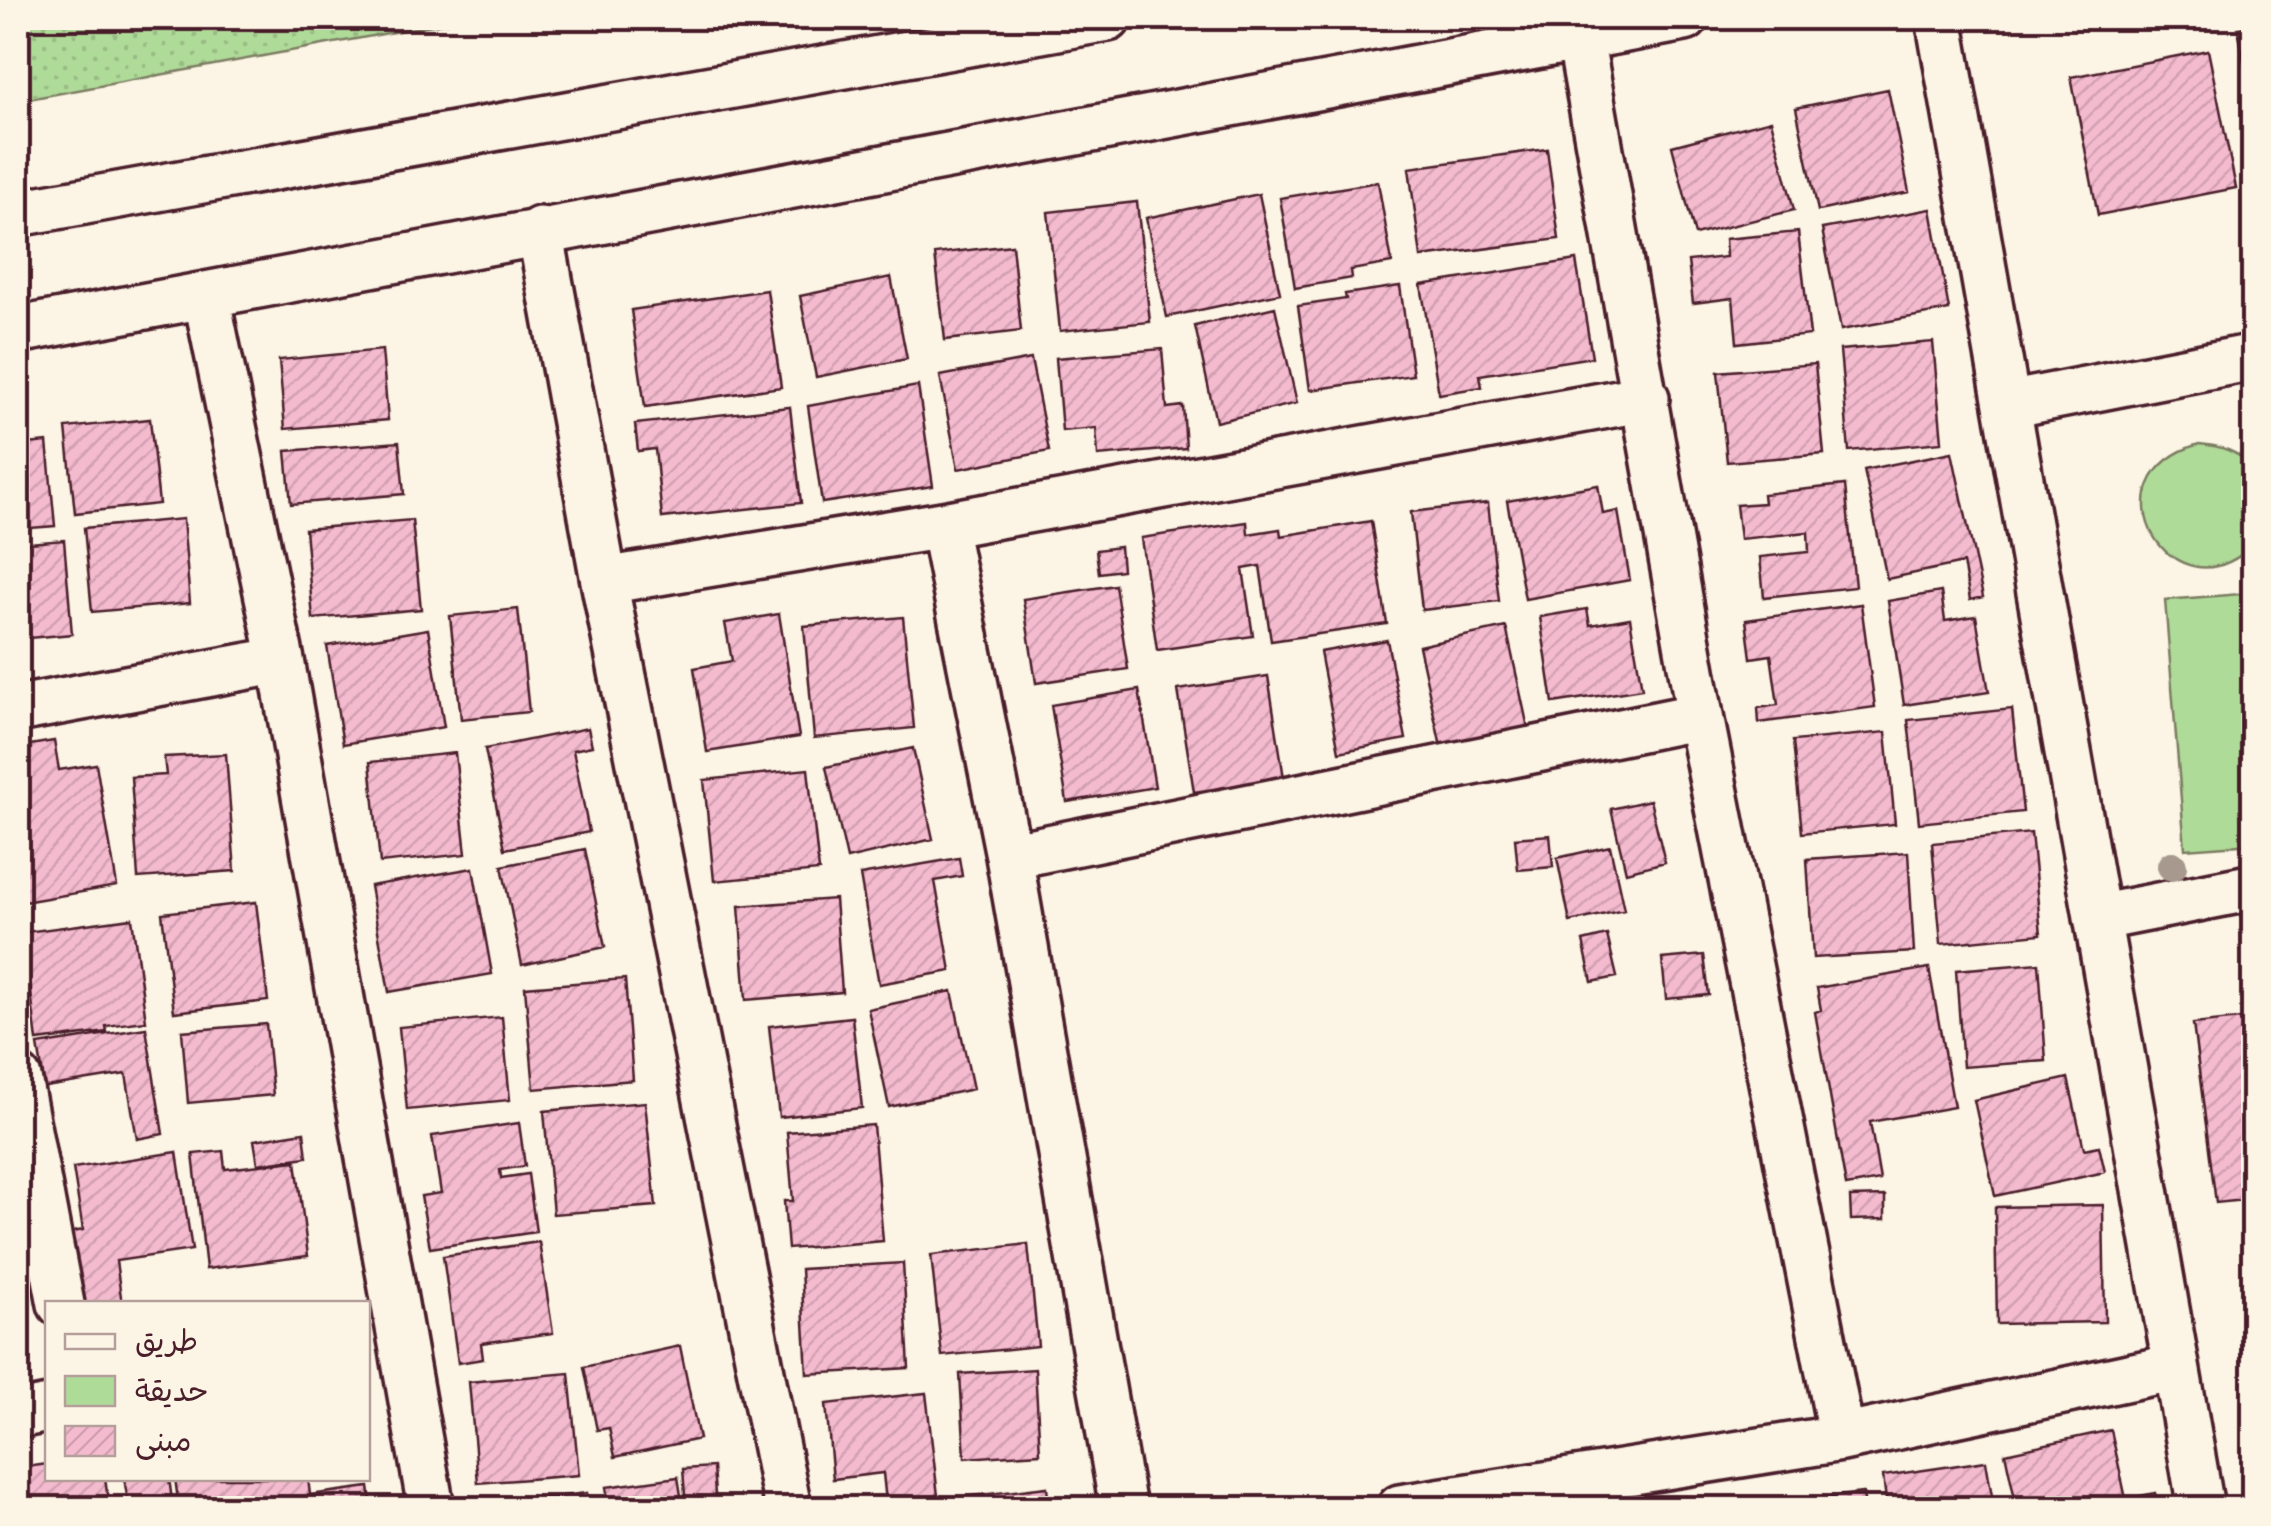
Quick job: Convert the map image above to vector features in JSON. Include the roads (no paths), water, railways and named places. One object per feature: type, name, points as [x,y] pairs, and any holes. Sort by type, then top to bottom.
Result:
[{"type":"street","points":[[18,213],[1108,18]]},
{"type":"street","points":[[18,330],[1686,18]]},
{"type":"street","points":[[1940,18],[2200,1508]]},
{"type":"street","points":[[1580,37],[1700,716],[1842,1438]]},
{"type":"street","points":[[540,230],[604,581],[788,1508]]},
{"type":"street","points":[[206,294],[280,660],[384,1347],[430,1508]]},
{"type":"street","points":[[2008,406],[2254,357]]},
{"type":"street","points":[[604,581],[942,525],[1646,398]]},
{"type":"street","points":[[942,525],[1009,856],[1123,1508]]},
{"type":"street","points":[[18,709],[280,660]]},
{"type":"street","points":[[1009,856],[1700,716]]},
{"type":"street","points":[[2097,918],[2254,887]]},
{"type":"street","points":[[18,1078],[60,1301]]},
{"type":"street","points":[[1400,1508],[1842,1438],[2176,1367]]},
{"type":"street","points":[[18,1415],[45,1410]]}]
